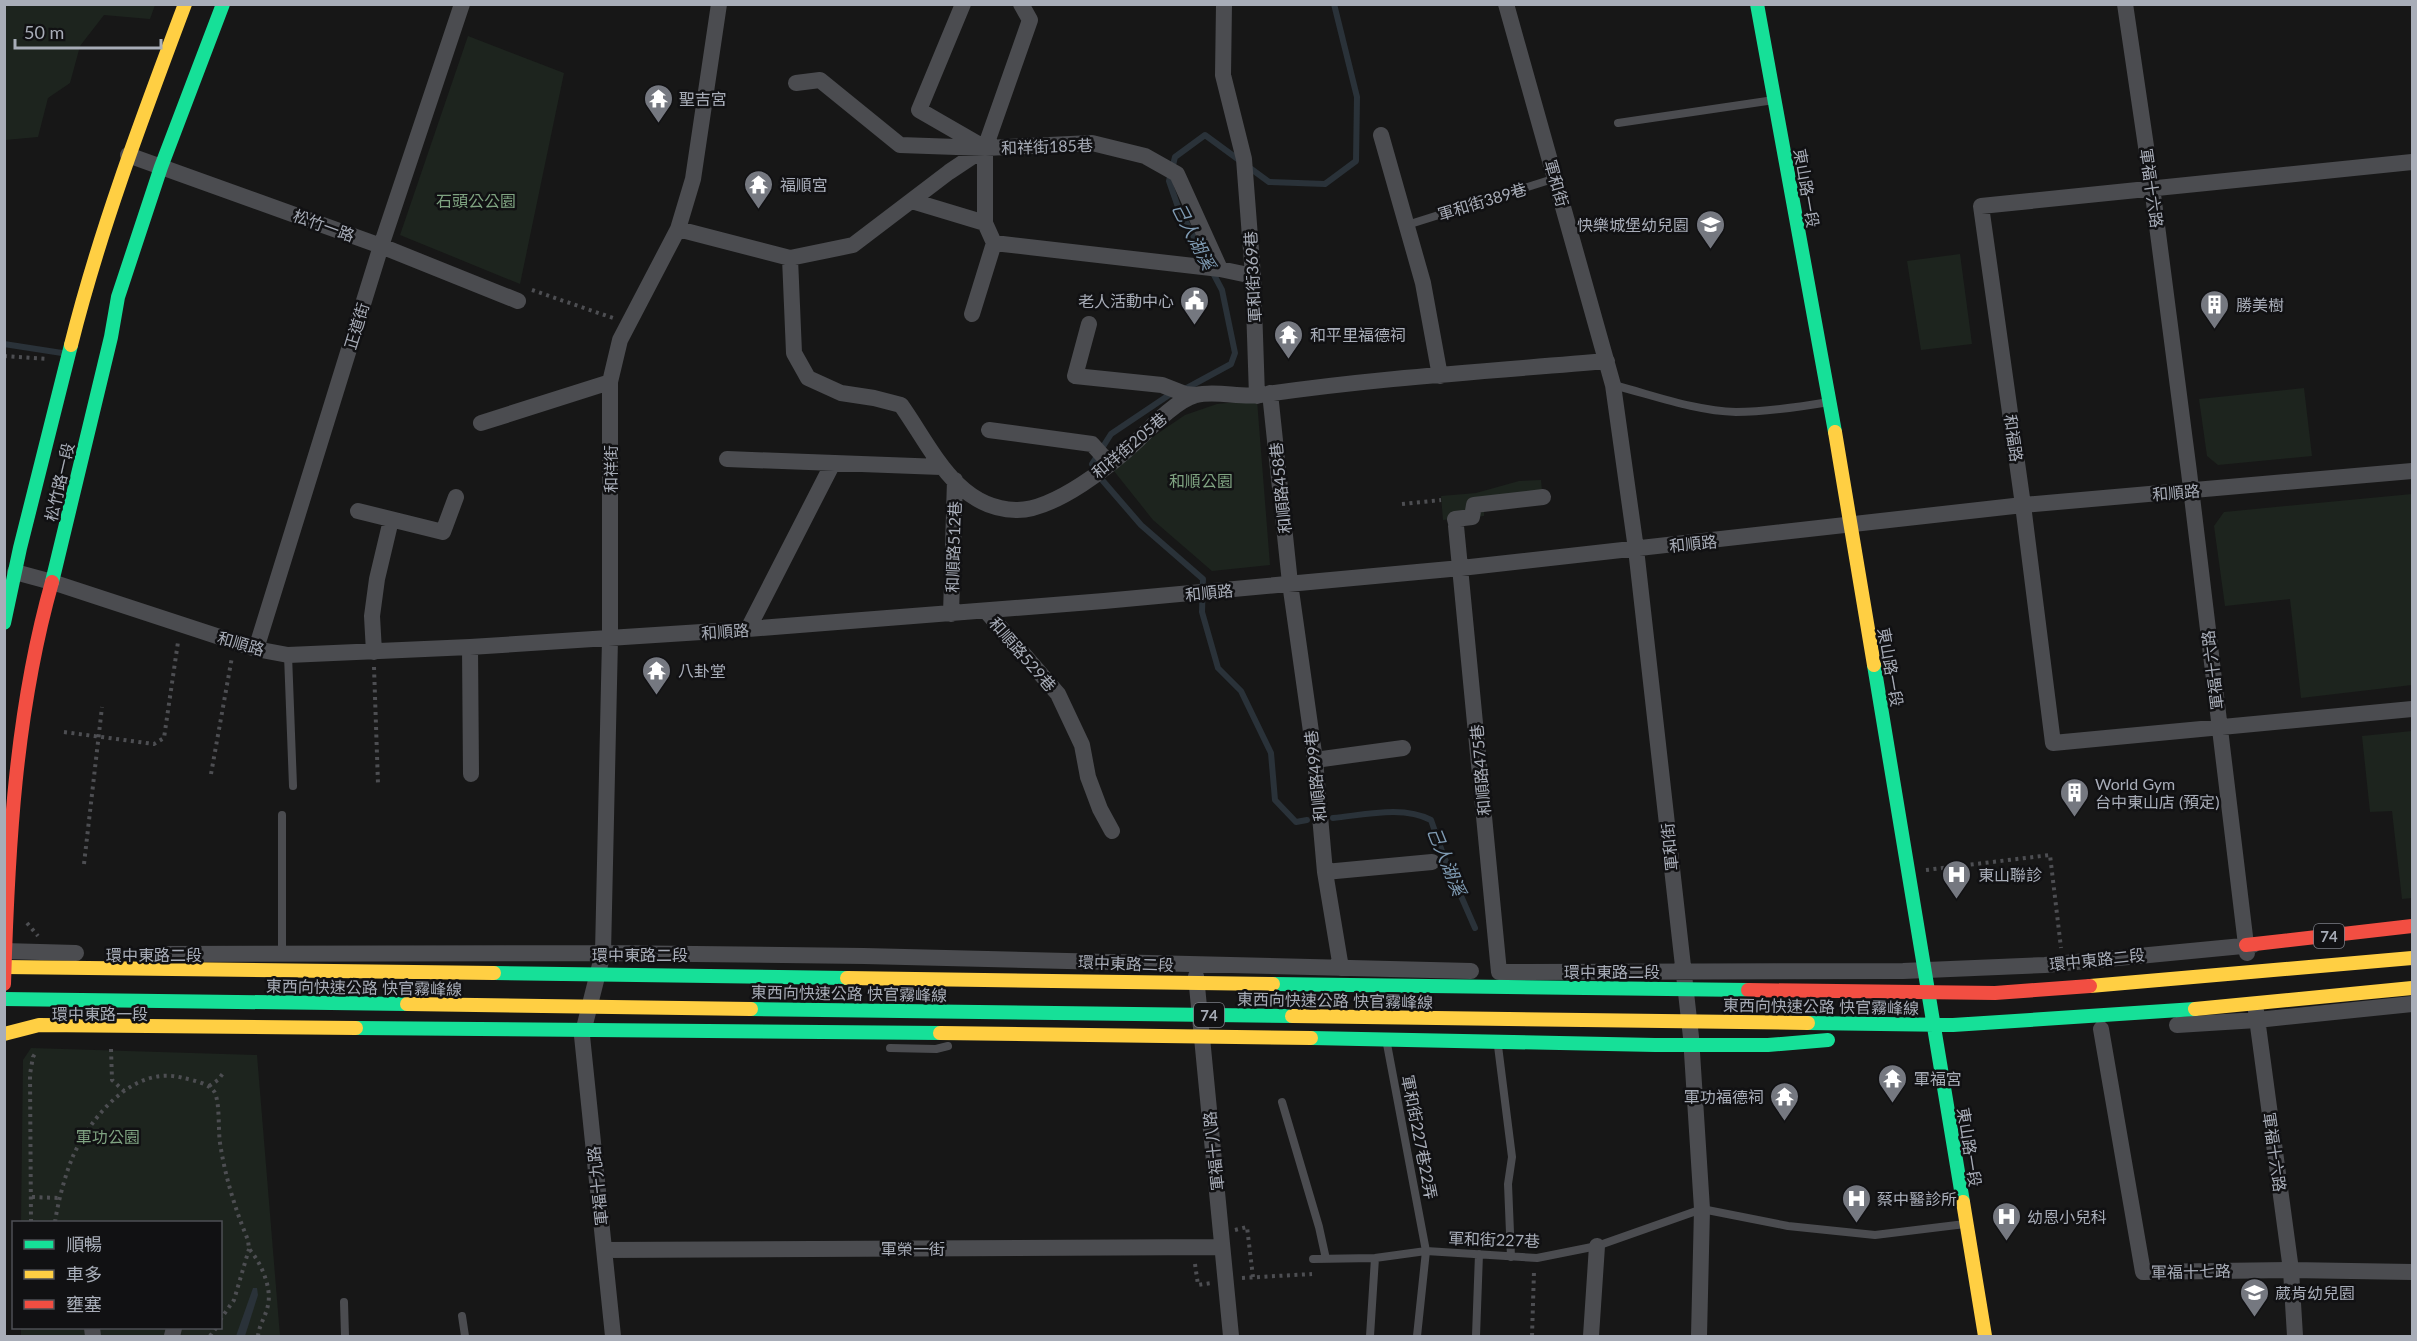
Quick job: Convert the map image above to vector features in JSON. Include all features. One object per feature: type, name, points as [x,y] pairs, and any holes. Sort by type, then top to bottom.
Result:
[{"type":"main road","name":"松竹路一段","points":[[4,623],[93,262],[129,155],[185,4]]},
{"type":"main road","name":"松竹路一段","points":[[4,984],[12,810],[19,734],[41,619],[111,337],[118,297],[161,167],[223,4]]},
{"type":"main road","name":"東山路一段","points":[[1757,4],[1830,402],[1985,1336]]},
{"type":"main road","name":"74","points":[[2246,945],[2412,926]]},
{"type":"main road","name":"東西向快速公路 快官霧峰線","points":[[4,967],[1995,993],[2412,958]]},
{"type":"main road","name":"東西向快速公路 快官霧峰線","points":[[4,999],[1953,1024],[2194,1009],[2412,988]]},
{"type":"main road","name":"74","points":[[4,1034],[39,1025],[84,1025],[1199,1036],[1768,1045],[1848,1038],[1953,1024]]},
{"type":"street","name":"正道街","points":[[256,649],[381,246],[462,4]]},
{"type":"street","name":"和祥街","points":[[587,1016],[603,953],[610,639],[610,382],[620,340],[678,229],[693,179],[719,4]]},
{"type":"street","points":[[963,4],[920,110],[985,148],[985,223],[994,243],[972,314]]},
{"type":"street","name":"和祥街185巷","points":[[912,201],[985,148],[1030,20],[1021,4]]},
{"type":"street","name":"軍和街369巷","points":[[1224,4],[1223,75],[1244,159],[1264,394]]},
{"type":"street","name":"軍和街","points":[[1506,4],[1613,385],[1635,549],[1691,1037],[1702,1209],[1699,1336]]},
{"type":"street","name":"軍福十六路","points":[[2125,4],[2152,188],[2246,945],[2291,1270],[2295,1336]]},
{"type":"street","name":"和祥街185巷","points":[[796,83],[820,81],[900,145],[985,148],[1092,142],[1145,156],[1177,174],[1220,269]]},
{"type":"street","points":[[1381,135],[1423,283],[1440,376]]},
{"type":"street","name":"松竹一路","points":[[129,155],[381,246],[518,301]]},
{"type":"street","name":"和福路","points":[[2412,162],[1981,206],[2023,505],[2053,743],[2412,710]]},
{"type":"street","points":[[678,229],[790,258],[853,245],[912,201],[985,223]]},
{"type":"street","points":[[994,243],[1220,269],[1253,276]]},
{"type":"street","name":"和祥街205巷","points":[[790,258],[794,352],[808,378],[841,393],[901,405],[941,467],[978,502],[1017,510],[1050,502],[1088,480],[1190,394]]},
{"type":"street","points":[[1089,324],[1076,376],[1162,385],[1190,394],[1264,394],[1607,361]]},
{"type":"street","points":[[481,423],[610,382]]},
{"type":"street","name":"和順路458巷","points":[[1264,394],[1290,583]]},
{"type":"street","points":[[988,430],[1094,446],[1110,463]]},
{"type":"street","points":[[727,459],[941,467]]},
{"type":"street","points":[[747,629],[833,463]]},
{"type":"street","name":"和順路","points":[[15,572],[256,649],[288,655],[374,652],[610,639],[1190,594],[1635,549],[2023,505],[2412,471]]},
{"type":"street","name":"和順路512巷","points":[[951,614],[955,480]]},
{"type":"street","points":[[358,511],[442,532],[456,497]]},
{"type":"street","name":"和順路475巷","points":[[1499,972],[1455,519],[1472,517],[1474,505],[1543,497]]},
{"type":"street","points":[[374,652],[372,616],[376,579],[391,519]]},
{"type":"street","name":"和順路499巷","points":[[1290,583],[1315,760],[1325,872],[1341,968]]},
{"type":"street","name":"和順路529巷","points":[[986,611],[1058,694],[1082,745],[1088,777],[1100,809],[1112,831]]},
{"type":"street","points":[[470,647],[471,774]]},
{"type":"street","points":[[1315,760],[1403,748]]},
{"type":"street","points":[[1325,872],[1432,862]]},
{"type":"street","name":"環中東路二段","points":[[2246,945],[2327,922],[2412,913]]},
{"type":"street","name":"環中東路二段","points":[[5,951],[103,954],[603,953],[864,956],[1499,972],[1925,970],[2064,963],[2246,945],[2329,948],[2412,939]]},
{"type":"street","name":"軍福十八路","points":[[1195,965],[1231,1336]]},
{"type":"street","points":[[587,1016],[1384,1029],[1691,1037],[1934,1036],[2257,1020],[2412,1004]]},
{"type":"street","name":"環中東路一段","points":[[4,1034],[39,1013],[587,1016]]},
{"type":"street","name":"軍福十九路","points":[[587,1016],[582,1036],[613,1336]]},
{"type":"street","name":"軍福十七路","points":[[2101,1029],[2143,1272],[2291,1270],[2412,1272]]},
{"type":"street","points":[[1591,1336],[1597,1246]]},
{"type":"street","name":"軍榮一街","points":[[604,1250],[1222,1247]]},
{"type":"lane","points":[[1618,123],[1774,100]]},
{"type":"lane","name":"軍和街389巷","points":[[1407,225],[1556,178]]},
{"type":"lane","points":[[1613,385],[1701,407],[1736,412],[1830,402]]},
{"type":"lane","points":[[288,655],[293,786]]},
{"type":"lane","points":[[282,815],[282,954]]},
{"type":"lane","points":[[879,1047],[936,1049],[1021,1026]]},
{"type":"lane","name":"軍和街227巷22弄","points":[[1384,1029],[1426,1251],[1417,1336]]},
{"type":"lane","points":[[1496,1032],[1512,1157],[1508,1184],[1511,1257]]},
{"type":"lane","points":[[4,1034],[64,1035]]},
{"type":"lane","points":[[429,1038],[582,1036],[702,1041]]},
{"type":"lane","points":[[1282,1102],[1326,1258]]},
{"type":"lane","points":[[1702,1209],[1788,1226],[1875,1235],[1966,1224]]},
{"type":"lane","name":"軍和街227巷","points":[[1313,1259],[1375,1258],[1426,1251],[1537,1258],[1597,1246],[1702,1209]]},
{"type":"lane","points":[[1476,1336],[1479,1254]]},
{"type":"lane","points":[[1370,1336],[1375,1258]]},
{"type":"lane","points":[[344,1302],[345,1336]]},
{"type":"lane","points":[[462,1316],[465,1336]]},
{"type":"path","points":[[536,293],[629,323]]},
{"type":"path","points":[[4,356],[67,360]]},
{"type":"path","points":[[1402,504],[1441,500]]},
{"type":"path","points":[[64,732],[154,744],[164,738],[178,642]]},
{"type":"path","points":[[211,774],[235,642]]},
{"type":"path","points":[[374,652],[378,784]]},
{"type":"path","points":[[84,864],[102,707]]},
{"type":"path","points":[[1909,872],[2050,855],[2058,932],[2064,963]]},
{"type":"path","points":[[21,915],[42,941]]},
{"type":"path","points":[[111,1044],[112,1080],[124,1091]]},
{"type":"path","points":[[31,1221],[30,1074],[33,1057],[38,1050]]},
{"type":"path","points":[[209,1086],[224,1072]]},
{"type":"path","points":[[55,1221],[59,1198],[72,1158],[103,1110],[124,1091],[144,1079],[161,1075],[174,1076],[209,1086],[215,1093],[224,1166],[249,1249],[234,1300],[222,1317]]},
{"type":"path","points":[[32,1197],[59,1198]]},
{"type":"path","points":[[249,1249],[254,1254],[265,1277],[268,1289],[268,1307],[258,1336]]},
{"type":"path","points":[[1532,1336],[1534,1264],[1537,1258]]},
{"type":"green space","points":[[5,4],[155,5],[150,19],[104,15],[80,46],[70,83],[48,98],[38,137],[5,140]]},
{"type":"green space","name":"石頭公公園","points":[[468,36],[564,73],[520,284],[400,235]]},
{"type":"green space","points":[[1960,254],[1972,344],[1921,350],[1907,261]]},
{"type":"green space","points":[[2304,388],[2312,456],[2218,465],[2207,456],[2199,399]]},
{"type":"green space","name":"和順公園","points":[[1257,400],[1270,565],[1212,571],[1153,520],[1110,466],[1185,415],[1217,404]]},
{"type":"green space","points":[[1541,480],[1543,501],[1484,510],[1484,516],[1443,520],[1441,496],[1476,493],[1519,481]]},
{"type":"green space","points":[[2412,494],[2412,685],[2301,698],[2290,599],[2225,606],[2214,526],[2224,512]]},
{"type":"green space","points":[[2412,731],[2412,898],[2402,899],[2392,811],[2370,812],[2362,736]]},
{"type":"green space","name":"軍功公園","points":[[31,1048],[257,1055],[280,1336],[21,1336],[21,1329],[222,1329],[222,1221],[21,1221],[23,1060]]},
{"type":"shaded area","points":[[253,1288],[257,1288],[258,1295],[245,1336],[236,1336]]},
{"type":"waterway","name":"己人湖溪","points":[[1185,389],[1231,364],[1235,353],[1222,290],[1178,207],[1169,181],[1175,157],[1205,135],[1269,182],[1325,184],[1356,161],[1357,97],[1334,4]]},
{"type":"waterway","points":[[4,344],[62,353]]},
{"type":"waterway","name":"己人湖溪","points":[[1092,464],[1111,434],[1172,393]]},
{"type":"waterway","name":"己人湖溪","points":[[1103,481],[1141,525],[1203,579],[1202,612],[1218,668],[1241,691],[1271,753],[1275,800],[1296,822],[1307,820]]},
{"type":"waterway","name":"己人湖溪","points":[[1333,818],[1396,812],[1420,815],[1431,820],[1444,857],[1475,928]]},
{"type":"traffic: fast","points":[[52,582],[111,337],[118,297],[161,167],[223,4]]},
{"type":"traffic: fast","points":[[1757,4],[1835,432]]},
{"type":"traffic: fast","points":[[4,623],[20,548],[71,345]]},
{"type":"traffic: fast","points":[[1874,665],[1963,1202]]},
{"type":"traffic: fast","points":[[494,973],[847,978]]},
{"type":"traffic: fast","points":[[1273,984],[1748,990]]},
{"type":"traffic: fast","points":[[4,999],[407,1004]]},
{"type":"traffic: fast","points":[[751,1009],[1292,1016]]},
{"type":"traffic: fast","points":[[1808,1023],[1953,1025],[2195,1009]]},
{"type":"traffic: fast","points":[[356,1028],[940,1033]]},
{"type":"traffic: fast","points":[[1311,1038],[1655,1045],[1768,1045],[1828,1040]]},
{"type":"traffic: slow","points":[[71,345],[109,216],[185,4]]},
{"type":"traffic: slow","points":[[1835,432],[1874,665]]},
{"type":"traffic: slow","points":[[2090,986],[2412,958]]},
{"type":"traffic: slow","points":[[4,967],[494,973]]},
{"type":"traffic: slow","points":[[847,978],[1273,984]]},
{"type":"traffic: slow","points":[[2195,1009],[2412,988]]},
{"type":"traffic: slow","points":[[407,1004],[751,1009]]},
{"type":"traffic: slow","points":[[1292,1016],[1808,1023]]},
{"type":"traffic: slow","points":[[4,1034],[39,1025],[356,1028]]},
{"type":"traffic: slow","points":[[940,1033],[1311,1038]]},
{"type":"traffic: slow","points":[[1963,1202],[1985,1336]]},
{"type":"traffic: jam","points":[[4,984],[11,832],[22,731],[39,631],[52,582]]},
{"type":"traffic: jam","points":[[2246,945],[2412,926]]},
{"type":"traffic: jam","points":[[1748,990],[1995,993],[2090,986]]},
{"type":"place","name":"聖吉宮","points":[[658,124]]},
{"type":"place","name":"福順宮","points":[[759,210]]},
{"type":"place","name":"快樂城堡幼兒園","points":[[1710,250]]},
{"type":"place","name":"老人活動中心","points":[[1195,326]]},
{"type":"place","name":"勝美樹","points":[[2215,330]]},
{"type":"place","name":"和平里福德祠","points":[[1289,360]]},
{"type":"place","name":"八卦堂","points":[[657,696]]},
{"type":"place","name":"World Gym 台中東山店 (預定)","points":[[2074,818]]},
{"type":"place","name":"東山聯診","points":[[1957,900]]},
{"type":"place","name":"軍福宮","points":[[1893,1104]]},
{"type":"place","name":"軍功福德祠","points":[[1785,1122]]},
{"type":"place","name":"蔡中醫診所","points":[[1856,1224]]},
{"type":"place","name":"幼恩小兒科","points":[[2006,1242]]},
{"type":"place","name":"葳肯幼兒園","points":[[2254,1318]]}]
